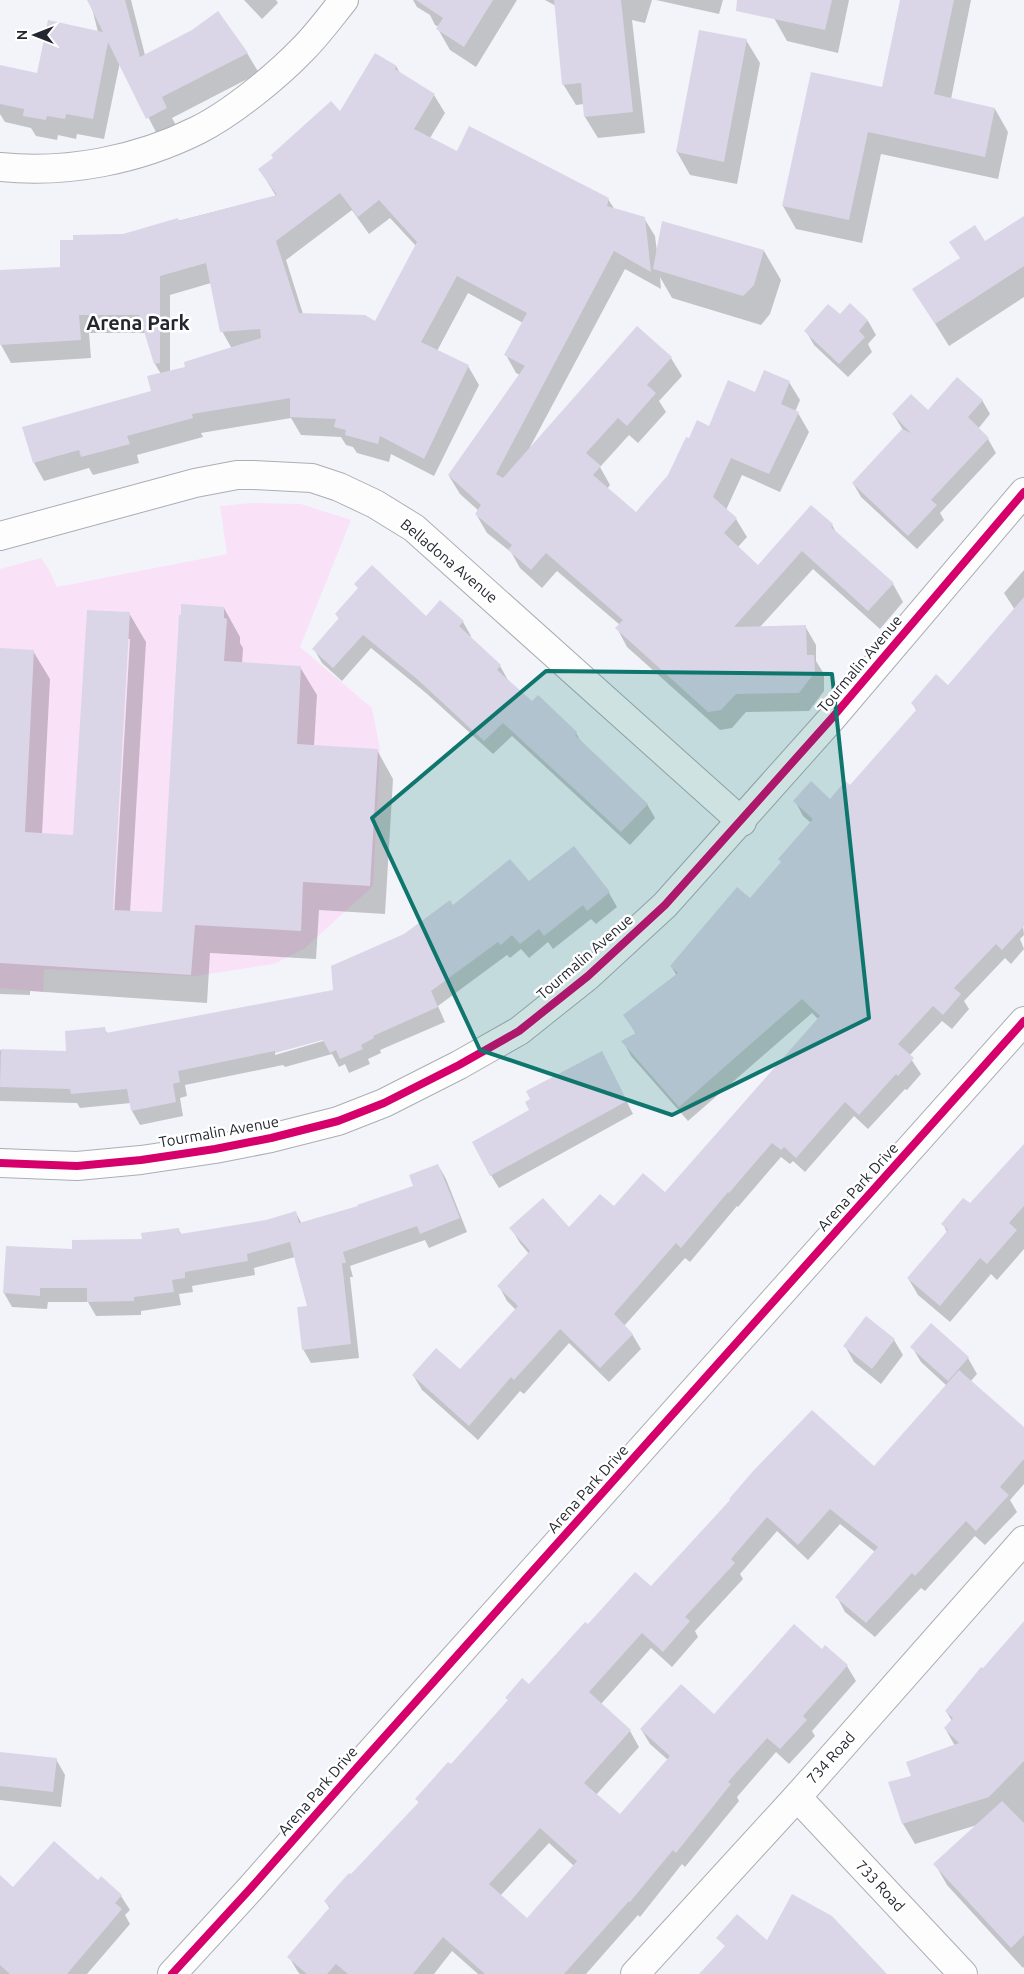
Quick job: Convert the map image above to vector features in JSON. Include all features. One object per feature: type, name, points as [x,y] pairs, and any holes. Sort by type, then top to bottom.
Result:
[{"type":"street","points":[[0,167],[84,166],[146,152],[199,130],[247,98],[303,49],[344,0]]},
{"type":"street","name":"Belladona Avenue","points":[[0,536],[194,483],[237,475],[312,478],[339,487],[375,504],[414,528],[742,822]]},
{"type":"street","name":"Tourmalin Avenue","points":[[0,1163],[77,1166],[141,1160],[215,1149],[271,1138],[338,1121],[384,1103],[519,1031],[588,976],[665,905],[742,822],[1024,492]]},
{"type":"street","name":"Arena Park Drive","points":[[172,1974],[1024,1021]]},
{"type":"street","name":"734 Road","points":[[635,1974],[797,1797],[1024,1540]]},
{"type":"street","name":"733 Road","points":[[797,1797],[964,1974]]},
{"type":"highlighted area","points":[[546,671],[832,674],[869,1018],[672,1115],[480,1050],[372,818]]},
{"type":"shaded area","points":[[252,503],[301,504],[351,520],[300,647],[372,708],[380,749],[373,886],[305,948],[274,964],[195,976],[44,969],[43,992],[0,988],[0,569],[41,558],[57,587],[227,554],[220,506]]},
{"type":"building","points":[[87,0],[125,0],[140,57],[192,30],[218,11],[248,53],[162,97],[167,108],[146,119],[108,42],[93,119],[66,114],[65,119],[47,116],[46,120],[23,116],[24,109],[0,104],[0,65],[37,73],[48,20],[103,32]]},
{"type":"building","points":[[416,0],[493,0],[464,47],[436,29],[443,18]]},
{"type":"building","points":[[554,0],[621,0],[633,112],[584,117],[581,83],[562,85]]},
{"type":"building","points":[[737,0],[832,0],[825,30],[736,11]]},
{"type":"building","points":[[900,0],[954,0],[934,94],[995,108],[985,157],[868,132],[849,220],[782,206],[811,72],[882,87]]},
{"type":"building","points":[[699,30],[747,39],[724,162],[676,152]]},
{"type":"building","points":[[375,53],[397,66],[395,69],[435,94],[414,129],[457,151],[469,126],[609,198],[607,206],[645,217],[651,272],[614,251],[496,474],[503,478],[637,326],[672,357],[647,385],[656,393],[627,426],[618,418],[586,453],[601,466],[593,475],[636,512],[668,475],[686,437],[689,438],[697,420],[709,426],[728,380],[755,392],[764,370],[790,381],[781,404],[799,412],[769,474],[731,458],[713,497],[737,518],[724,533],[758,565],[811,505],[833,524],[831,527],[894,583],[868,611],[802,551],[734,627],[806,625],[807,655],[814,655],[815,672],[799,693],[736,694],[721,710],[708,712],[615,628],[623,620],[546,553],[531,570],[508,550],[512,545],[475,514],[481,505],[448,475],[525,366],[504,355],[527,313],[457,276],[421,342],[469,365],[424,459],[380,436],[378,444],[345,435],[346,430],[334,427],[336,419],[290,417],[290,398],[192,414],[193,418],[127,436],[130,444],[81,457],[79,450],[33,463],[22,427],[151,391],[147,376],[185,367],[184,362],[261,338],[260,329],[220,332],[206,263],[160,276],[160,363],[154,364],[139,315],[79,315],[81,340],[0,345],[0,270],[60,267],[60,240],[73,240],[73,235],[123,234],[178,218],[179,221],[277,195],[258,169],[273,158],[271,155],[331,101],[340,111]],"holes":[[[340,193],[358,217],[379,200],[417,242],[375,321],[365,315],[299,313],[276,241]]]},
{"type":"building","points":[[1024,216],[1024,266],[935,324],[912,289],[960,258],[949,242],[975,225],[985,241]]},
{"type":"building","points":[[662,221],[764,250],[754,285],[743,296],[653,269]]},
{"type":"building","points":[[850,303],[868,320],[859,331],[865,337],[839,364],[804,331],[828,304],[840,314]]},
{"type":"building","points":[[957,377],[983,400],[968,417],[989,438],[931,500],[937,505],[908,536],[852,483],[902,429],[911,433],[892,414],[911,394],[928,410]]},
{"type":"building","points":[[372,565],[426,616],[440,600],[464,621],[459,626],[501,665],[497,670],[532,701],[538,695],[577,732],[575,735],[648,804],[621,832],[503,723],[484,741],[417,679],[363,635],[333,668],[312,649],[339,618],[335,614],[358,588],[354,584]]},
{"type":"building","points":[[1024,597],[1024,926],[1002,950],[996,944],[954,988],[961,994],[943,1015],[933,1006],[898,1044],[914,1058],[898,1076],[896,1074],[859,1115],[845,1102],[796,1158],[784,1147],[781,1150],[772,1143],[681,1248],[676,1243],[614,1314],[633,1334],[600,1368],[560,1329],[514,1380],[511,1377],[469,1426],[412,1375],[436,1348],[460,1369],[518,1306],[497,1286],[530,1251],[509,1228],[543,1198],[569,1227],[600,1194],[614,1206],[643,1173],[665,1192],[820,1016],[802,999],[679,1107],[621,1041],[636,1033],[623,1015],[678,973],[670,966],[737,887],[750,898],[781,862],[778,859],[813,819],[793,801],[811,781],[830,799],[845,781],[850,785],[917,709],[911,703],[936,674],[948,685]]},
{"type":"building","points":[[181,604],[224,607],[224,618],[227,619],[224,661],[301,666],[297,744],[378,749],[370,886],[303,882],[301,931],[195,925],[191,975],[0,963],[0,648],[34,650],[25,832],[73,835],[87,610],[130,612],[113,910],[162,912]]},
{"type":"building","points":[[574,846],[610,892],[587,911],[583,905],[544,936],[539,929],[520,944],[512,935],[501,945],[498,942],[431,991],[438,1007],[373,1036],[374,1038],[361,1045],[363,1049],[340,1059],[336,1050],[330,1053],[323,1040],[275,1053],[275,1051],[178,1071],[180,1082],[173,1084],[176,1102],[131,1111],[127,1089],[71,1094],[70,1089],[0,1087],[1,1049],[66,1051],[65,1031],[105,1027],[106,1033],[333,990],[331,966],[404,934],[450,900],[453,905],[510,859],[529,881]]},
{"type":"building","points":[[602,1051],[627,1101],[490,1176],[472,1142],[529,1110],[525,1102],[530,1099],[526,1091]]},
{"type":"building","points":[[1024,1144],[1024,1206],[1009,1223],[1017,1230],[987,1264],[980,1258],[940,1306],[907,1278],[948,1230],[941,1224],[963,1198],[970,1203]]},
{"type":"building","points":[[438,1164],[460,1218],[420,1234],[417,1226],[343,1252],[346,1263],[342,1263],[351,1344],[302,1350],[297,1307],[307,1306],[290,1242],[247,1254],[248,1261],[185,1272],[185,1278],[172,1280],[174,1292],[134,1297],[134,1301],[87,1302],[87,1288],[40,1288],[40,1296],[3,1293],[6,1246],[72,1249],[72,1240],[142,1239],[141,1233],[179,1228],[180,1234],[266,1220],[296,1211],[299,1223],[358,1206],[413,1186],[409,1175]]},
{"type":"building","points":[[866,1316],[895,1339],[872,1369],[843,1346]]},
{"type":"building","points":[[931,1323],[969,1357],[948,1381],[910,1347]]},
{"type":"building","points":[[959,1370],[1024,1427],[1024,1459],[1000,1487],[1009,1495],[976,1531],[966,1521],[915,1576],[912,1573],[866,1623],[835,1597],[878,1547],[830,1509],[798,1545],[767,1517],[731,1559],[735,1563],[685,1617],[690,1621],[663,1652],[642,1633],[589,1692],[631,1730],[584,1783],[620,1814],[670,1756],[640,1729],[681,1684],[714,1714],[794,1624],[822,1649],[825,1645],[848,1665],[803,1716],[807,1720],[780,1749],[767,1738],[728,1782],[731,1784],[676,1853],[673,1850],[630,1902],[564,1974],[485,1974],[443,1937],[413,1974],[348,1974],[336,1964],[327,1974],[307,1974],[287,1957],[330,1907],[324,1901],[419,1802],[415,1799],[448,1762],[451,1764],[508,1700],[505,1698],[522,1678],[529,1684],[585,1622],[588,1624],[635,1572],[651,1586],[730,1500],[754,1470],[812,1410],[874,1466]],"holes":[[[540,1828],[577,1861],[527,1918],[489,1884]]]},
{"type":"building","points":[[1024,1621],[1024,1761],[989,1797],[902,1824],[888,1782],[911,1776],[906,1762],[959,1743],[944,1728],[953,1718],[945,1711],[981,1667],[983,1668]]},
{"type":"building","points":[[0,1752],[57,1758],[53,1792],[0,1786]]},
{"type":"building","points":[[1002,1801],[1024,1823],[1024,1935],[1011,1948],[933,1864]]},
{"type":"building","points":[[54,1841],[98,1880],[101,1876],[122,1895],[115,1903],[122,1909],[67,1974],[10,1974],[0,1965],[0,1875],[13,1887]]},
{"type":"building","points":[[792,1894],[832,1916],[887,1974],[699,1974],[725,1946],[716,1938],[737,1914],[767,1940]]},
{"type":"cycle path","points":[[0,1163],[77,1166],[141,1160],[215,1149],[271,1138],[338,1121],[384,1103],[459,1065],[519,1031],[588,976],[665,905],[832,718],[1024,492]]},
{"type":"cycle path","points":[[172,1974],[1024,1021]]},
{"type":"district","name":"Arena Park","points":[[138,323]]}]
